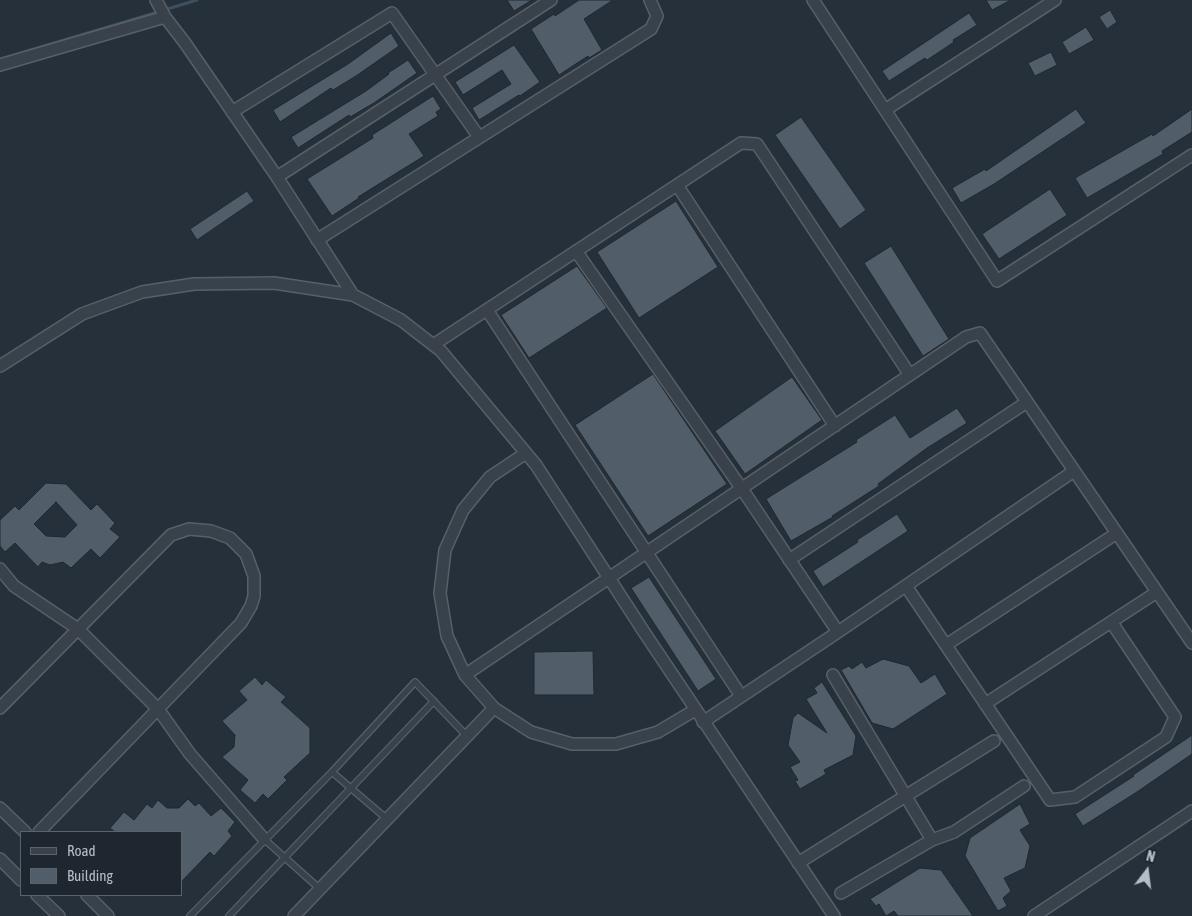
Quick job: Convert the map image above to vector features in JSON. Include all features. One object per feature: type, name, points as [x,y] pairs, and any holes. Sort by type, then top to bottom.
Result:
[{"type":"street","points":[[276,177],[551,0]]},
{"type":"street","points":[[317,240],[651,29],[657,16],[650,0]]},
{"type":"street","points":[[813,0],[997,281],[1192,155]]},
{"type":"street","points":[[885,110],[1055,0]]},
{"type":"street","points":[[0,65],[160,7],[276,177],[353,295]]},
{"type":"street","points":[[232,112],[392,13],[480,137]]},
{"type":"street","points":[[434,345],[741,143],[757,144],[910,375]]},
{"type":"street","points":[[677,185],[835,426]]},
{"type":"street","points":[[576,251],[742,489],[838,632]]},
{"type":"street","points":[[0,366],[82,314],[142,292],[194,284],[274,283],[353,295],[401,320],[441,351],[526,453],[695,710],[834,916]]},
{"type":"street","points":[[487,310],[741,696]]},
{"type":"street","points":[[465,675],[966,337],[980,333],[1192,643]]},
{"type":"street","points":[[789,560],[1028,402]]},
{"type":"street","points":[[526,453],[490,477],[463,510],[445,550],[440,593],[446,636],[465,675],[494,708],[530,732],[572,744],[616,744],[658,732],[695,710]]},
{"type":"street","points":[[703,722],[1074,471]]},
{"type":"street","points":[[0,708],[171,535],[189,529],[211,531],[230,538],[246,554],[254,576],[254,596],[251,606],[241,623],[40,831]]},
{"type":"street","points":[[946,645],[1117,533]]},
{"type":"street","points":[[0,569],[14,586],[78,629],[158,709],[190,754],[264,840]]},
{"type":"street","points":[[906,586],[1050,800],[1075,797],[1166,737],[1175,717],[1112,623]]},
{"type":"street","points":[[985,704],[1157,592]]},
{"type":"street","points":[[833,674],[932,840]]},
{"type":"street","points":[[294,916],[494,708]]},
{"type":"street","points":[[798,863],[994,741]]},
{"type":"street","points":[[841,893],[932,840],[954,832],[1024,786]]},
{"type":"street","points":[[0,808],[24,831]]},
{"type":"street","points":[[1034,916],[1192,811]]},
{"type":"street","points":[[3,867],[20,879]]},
{"type":"street","points":[[38,896],[59,916]]},
{"type":"street","points":[[88,896],[108,916]]},
{"type":"lane","points":[[190,916],[332,772],[415,682],[467,736]]},
{"type":"lane","points":[[228,916],[434,701]]},
{"type":"lane","points":[[332,772],[387,820]]},
{"type":"lane","points":[[264,840],[320,889]]},
{"type":"building","points":[[507,0],[532,0],[514,11]]},
{"type":"building","points":[[579,0],[613,0],[584,19],[602,50],[589,58],[588,56],[559,75],[531,29]]},
{"type":"building","points":[[986,0],[1011,0],[992,10]]},
{"type":"building","points":[[1110,10],[1117,22],[1107,29],[1099,17]]},
{"type":"building","points":[[969,13],[977,25],[927,60],[925,58],[889,81],[882,71]]},
{"type":"building","points":[[1086,27],[1094,40],[1069,54],[1062,42]]},
{"type":"building","points":[[391,33],[399,46],[356,76],[333,90],[331,88],[280,122],[273,110],[348,64]]},
{"type":"building","points":[[514,45],[540,82],[479,120],[472,108],[511,84],[502,70],[463,95],[455,82]]},
{"type":"building","points":[[1051,52],[1057,65],[1035,76],[1028,63]]},
{"type":"building","points":[[408,60],[417,73],[374,103],[350,117],[349,115],[298,148],[291,137],[366,91]]},
{"type":"building","points":[[433,96],[441,109],[436,112],[438,116],[409,134],[424,156],[358,197],[332,216],[307,179],[373,138],[372,135]]},
{"type":"building","points":[[1076,109],[1086,123],[994,184],[961,203],[952,188],[985,169],[986,171]]},
{"type":"building","points":[[1192,109],[1192,132],[1162,151],[1163,154],[1087,198],[1075,178],[1152,134],[1153,136]]},
{"type":"building","points":[[801,117],[866,210],[840,229],[775,135]]},
{"type":"building","points":[[1050,189],[1067,215],[999,259],[982,234]]},
{"type":"building","points":[[247,191],[254,201],[197,240],[190,229]]},
{"type":"building","points":[[676,201],[718,267],[639,318],[597,252]]},
{"type":"building","points":[[891,246],[949,339],[923,356],[864,263]]},
{"type":"building","points":[[577,266],[607,308],[529,358],[501,315]]},
{"type":"building","points":[[653,374],[727,484],[648,536],[575,425]]},
{"type":"building","points":[[792,377],[822,420],[745,474],[715,431]]},
{"type":"building","points":[[957,408],[967,423],[927,448],[878,484],[879,486],[833,517],[791,541],[766,499],[857,442],[856,440],[895,415],[910,438]]},
{"type":"building","points":[[46,483],[66,484],[91,510],[97,504],[115,523],[110,529],[120,537],[100,558],[91,549],[71,568],[63,562],[50,565],[42,562],[38,567],[15,543],[5,552],[0,546],[0,520],[15,506],[19,510]],"holes":[[[56,502],[77,525],[65,537],[46,536],[34,524]]]},
{"type":"building","points":[[897,514],[908,531],[823,587],[813,571]]},
{"type":"building","points":[[649,577],[716,679],[698,691],[631,588]]},
{"type":"building","points":[[593,651],[594,695],[534,695],[534,652]]},
{"type":"building","points":[[883,659],[909,666],[921,683],[935,674],[947,694],[893,729],[872,723],[841,670],[849,666],[852,669],[862,662],[866,668]]},
{"type":"building","points":[[255,677],[262,685],[266,680],[286,697],[281,702],[310,728],[310,753],[284,777],[287,780],[268,799],[263,794],[255,803],[240,790],[248,780],[222,757],[234,747],[235,735],[222,721],[247,700],[239,691]]},
{"type":"building","points":[[822,682],[856,736],[853,755],[824,770],[826,774],[800,789],[795,781],[798,780],[790,767],[800,762],[788,745],[793,718],[798,713],[827,733],[806,699],[817,693],[814,688]]},
{"type":"building","points":[[1192,735],[1192,754],[1083,826],[1075,814],[1134,776]]},
{"type":"building","points":[[188,799],[195,806],[199,803],[211,816],[221,808],[235,822],[228,831],[232,836],[214,856],[210,852],[182,881],[182,831],[114,831],[110,828],[124,812],[134,820],[147,804],[152,808],[158,800],[167,808],[179,808]]},
{"type":"building","points":[[1020,804],[1030,824],[1020,830],[1030,846],[1025,868],[1004,878],[1011,891],[1003,898],[1007,906],[998,911],[965,856],[970,838]]},
{"type":"building","points":[[920,868],[941,870],[973,916],[898,916],[894,911],[886,916],[879,904],[876,906],[870,899]]},
{"type":"waterway","points":[[164,10],[197,0]]},
{"type":"waterway","points":[[0,59],[158,12]]}]
